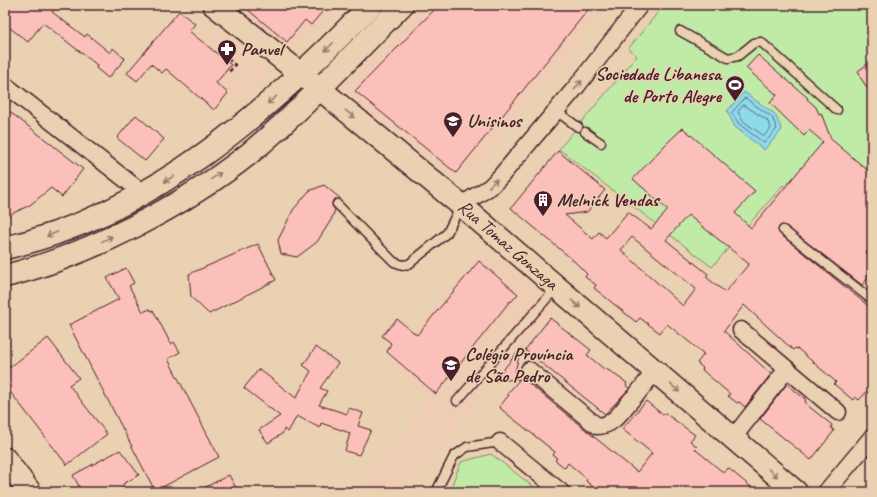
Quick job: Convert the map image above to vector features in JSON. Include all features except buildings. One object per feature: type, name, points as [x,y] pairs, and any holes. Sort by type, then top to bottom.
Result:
[{"type":"main road","name":"Rua Tomaz Gonzaga","points":[[214,5],[320,89],[461,205],[796,492]]},
{"type":"main road","points":[[5,248],[22,244],[83,222],[144,194],[230,136],[302,75],[371,5]]},
{"type":"main road","points":[[5,276],[33,269],[92,246],[148,219],[195,191],[249,153],[320,89],[402,5]]},
{"type":"main road","points":[[5,459],[30,492]]},
{"type":"street","points":[[461,205],[490,187],[556,111],[640,5]]},
{"type":"street","points":[[5,85],[144,194]]},
{"type":"street","points":[[741,330],[838,412]]},
{"type":"street","points":[[733,438],[787,369]]},
{"type":"street","points":[[529,370],[597,426],[605,426],[611,423],[655,371]]},
{"type":"street","points":[[826,492],[872,437]]},
{"type":"street","points":[[500,442],[561,492]]},
{"type":"lane","points":[[680,31],[728,58],[738,56],[754,43],[761,42],[837,110]]},
{"type":"lane","points":[[556,111],[601,143]]},
{"type":"lane","points":[[337,204],[394,262],[403,265],[409,264],[447,233],[461,205]]},
{"type":"lane","points":[[783,230],[872,300]]},
{"type":"lane","points":[[457,401],[557,288]]},
{"type":"lane","points":[[436,492],[454,456],[467,447],[500,442]]},
{"type":"path","points":[[217,50],[235,65],[229,72],[227,70]]},
{"type":"shaded area","points":[[236,5],[338,5],[291,53]]},
{"type":"shaded area","name":"Unisinos","points":[[425,5],[608,5],[463,186],[342,89]]},
{"type":"shaded area","name":"Panvel","points":[[210,26],[270,75],[241,104],[184,57]]},
{"type":"shaded area","name":"Colégio Província de São Pedro","points":[[483,249],[554,308],[402,492],[357,492],[430,399],[388,365]]},
{"type":"green space","name":"Sociedade Libanesa de Porto Alegre","points":[[664,5],[872,5],[872,247],[867,254],[783,185],[712,267],[559,149],[637,56],[628,49]]},
{"type":"green space","points":[[491,454],[540,492],[449,492],[461,462]]},
{"type":"water","points":[[744,92],[775,114],[782,130],[764,150],[735,127],[727,111]]},
{"type":"place","name":"Panvel","points":[[227,66]]},
{"type":"place","name":"Sociedade Libanesa de Porto Alegre","points":[[735,102]]},
{"type":"place","name":"Unisinos","points":[[453,138]]},
{"type":"place","name":"Melnick Vendas","points":[[543,217]]},
{"type":"place","name":"Colégio Província de São Pedro","points":[[451,382]]}]
